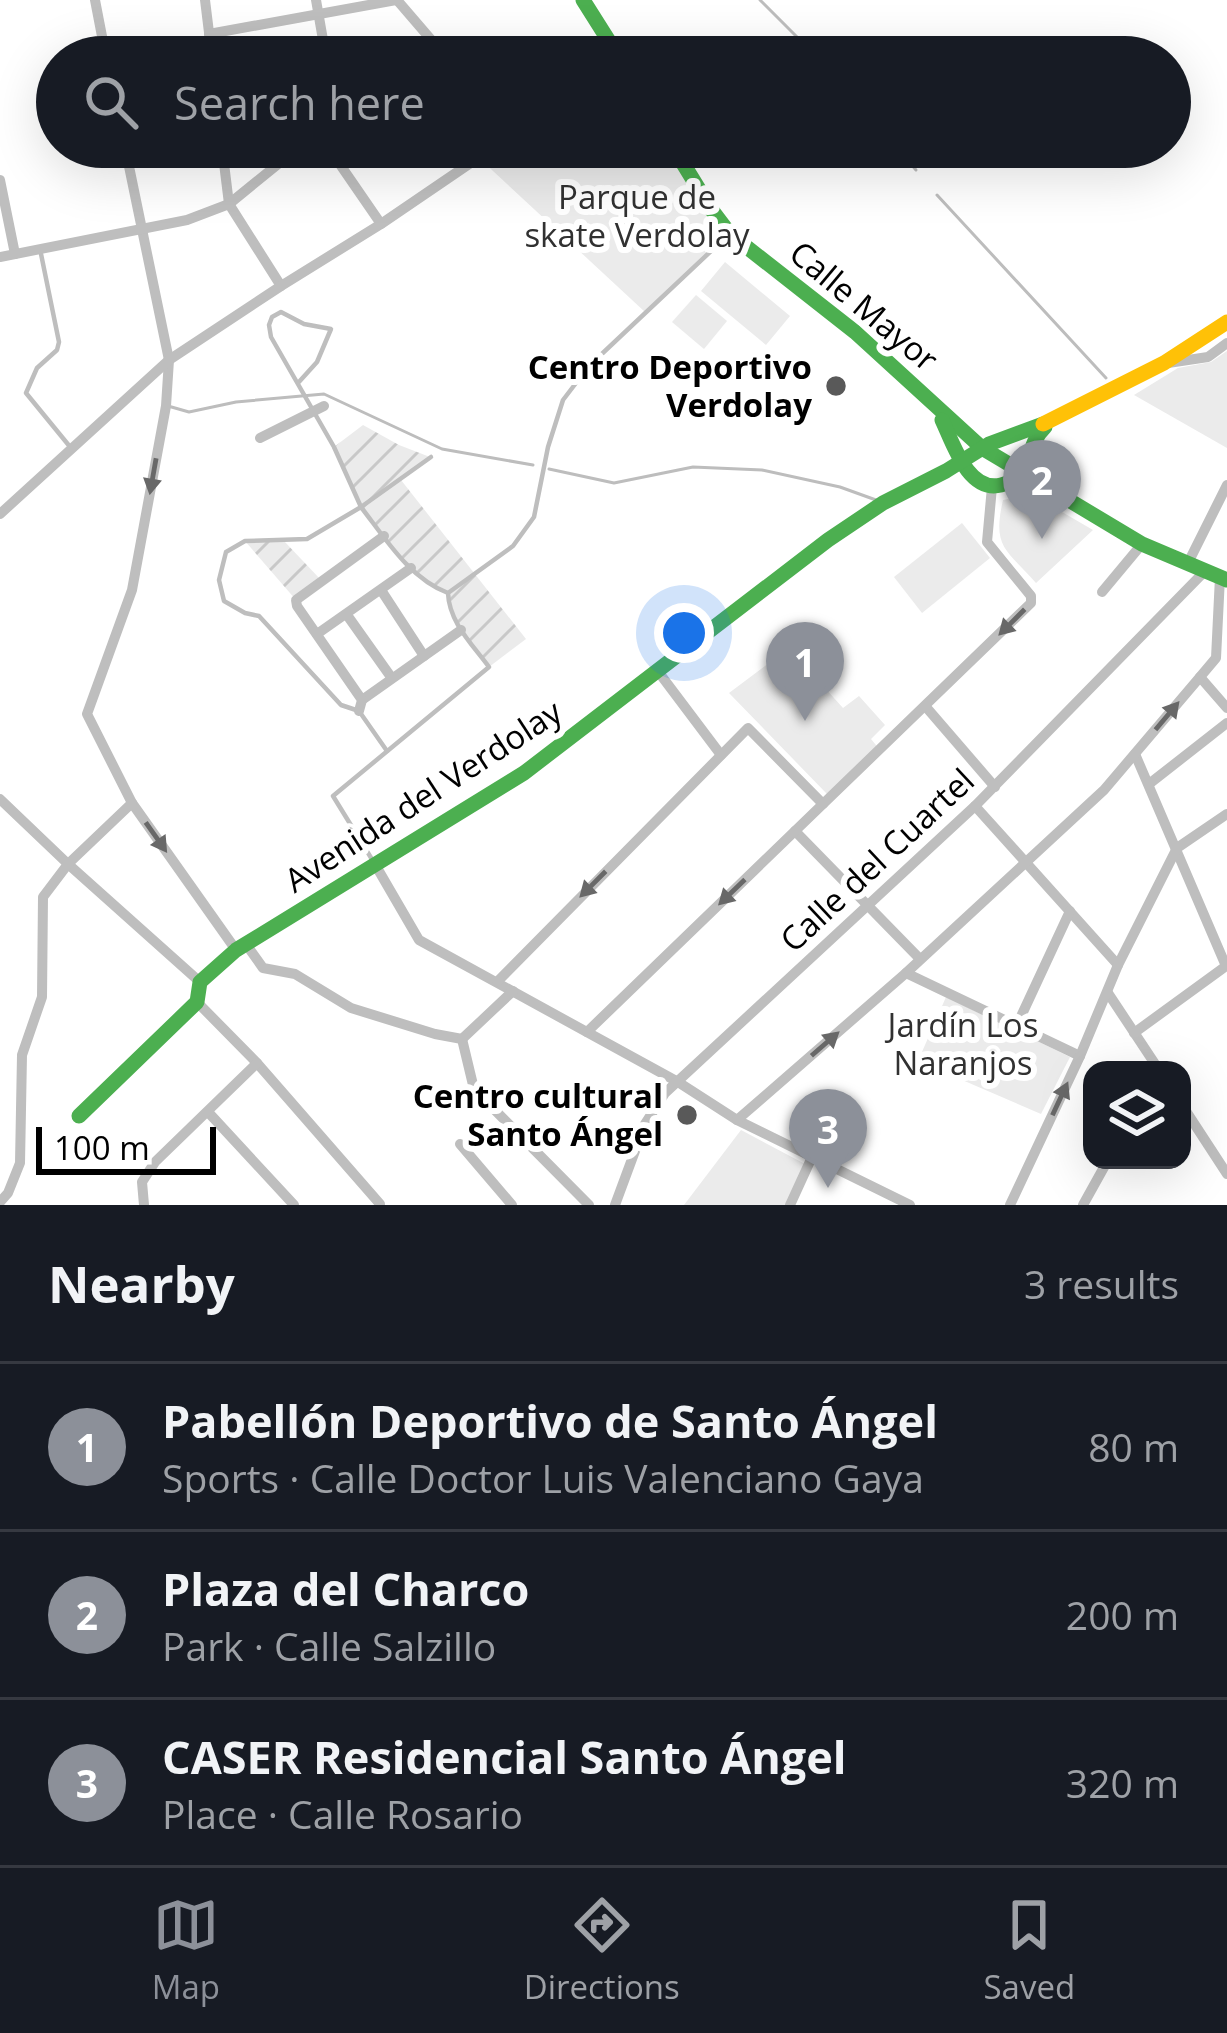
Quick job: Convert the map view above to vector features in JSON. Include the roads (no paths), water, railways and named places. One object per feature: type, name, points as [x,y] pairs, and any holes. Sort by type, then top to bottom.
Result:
[{"type":"main road","points":[[583,0],[606,36]]},
{"type":"main road","name":"Calle Mayor","points":[[686,168],[730,234],[845,324],[936,406],[974,462]]},
{"type":"main road","name":"Avenida del Verdolay","points":[[200,982],[241,947],[524,772],[883,502],[974,462],[1004,440],[1054,420],[1164,363],[1227,322]]},
{"type":"main road","points":[[974,462],[985,487],[1004,484],[1023,468],[1035,437],[1054,420]]},
{"type":"main road","points":[[1004,440],[1017,446],[1023,468]]},
{"type":"main road","points":[[974,462],[1023,468],[1142,544],[1217,576]]},
{"type":"main road","points":[[79,1116],[197,1002],[200,982]]},
{"type":"street","points":[[95,0],[102,36]]},
{"type":"street","points":[[205,0],[209,34],[397,0],[428,36]]},
{"type":"street","points":[[316,0],[322,36]]},
{"type":"street","points":[[128,168],[170,360],[132,590],[87,714],[132,802],[262,968],[295,974],[351,1008],[462,1039]]},
{"type":"street","points":[[225,168],[229,204],[281,286]]},
{"type":"street","points":[[0,257],[187,220],[229,204],[273,168]]},
{"type":"street","points":[[342,168],[381,224]]},
{"type":"street","points":[[0,514],[170,360],[463,168]]},
{"type":"street","points":[[0,180],[15,254]]},
{"type":"street","points":[[1164,363],[1208,357],[1227,343]]},
{"type":"street","points":[[260,438],[314,406]]},
{"type":"street","points":[[1188,563],[1227,485]]},
{"type":"street","points":[[587,1032],[1032,600],[987,542],[992,487]]},
{"type":"street","points":[[384,536],[296,600],[361,705],[391,677],[460,630]]},
{"type":"street","points":[[1102,592],[1142,544]]},
{"type":"street","points":[[317,634],[411,568]]},
{"type":"street","points":[[737,1120],[906,974],[1103,790],[1135,754],[1216,658],[1222,622],[1217,576]]},
{"type":"street","name":"Calle del Cuartel","points":[[615,1205],[645,1124],[665,1093],[869,907],[1217,576]]},
{"type":"street","points":[[381,590],[424,656]]},
{"type":"street","points":[[347,615],[391,677]]},
{"type":"street","points":[[657,670],[721,755]]},
{"type":"street","points":[[1200,677],[1227,708]]},
{"type":"street","points":[[926,707],[995,787]]},
{"type":"street","points":[[1149,784],[1227,723]]},
{"type":"street","points":[[497,982],[748,728],[823,804]]},
{"type":"street","points":[[1134,1033],[1226,966],[1135,754]]},
{"type":"street","points":[[0,799],[200,982]]},
{"type":"street","points":[[0,1202],[20,1163],[22,1055],[42,998],[43,896],[68,864],[132,802]]},
{"type":"street","points":[[975,806],[1118,965]]},
{"type":"street","points":[[1010,1205],[1118,965],[1177,848],[1227,814]]},
{"type":"street","points":[[795,831],[920,959]]},
{"type":"street","points":[[376,866],[419,940],[678,1082],[737,1120],[910,1205]]},
{"type":"street","points":[[1017,1025],[1070,911]]},
{"type":"street","points":[[906,974],[1080,1055]]},
{"type":"street","points":[[462,1039],[513,991]]},
{"type":"street","points":[[1108,993],[1152,1061]]},
{"type":"street","points":[[197,1002],[380,1204]]},
{"type":"street","points":[[462,1039],[474,1089],[589,1205]]},
{"type":"street","points":[[144,1205],[142,1182],[155,1162],[257,1063]]},
{"type":"street","points":[[208,1112],[294,1205]]},
{"type":"street","points":[[1191,1120],[1227,1174]]},
{"type":"street","points":[[460,1144],[512,1205]]},
{"type":"street","points":[[790,1205],[812,1157]]},
{"type":"street","points":[[1083,1205],[1103,1169]]},
{"type":"lane","points":[[448,593],[513,546],[534,517],[562,400],[589,366],[730,234]]},
{"type":"lane","points":[[40,249],[59,342],[57,350],[37,368],[26,392],[71,449]]},
{"type":"lane","points":[[298,383],[317,362],[331,329],[304,325],[281,312],[272,317],[271,337],[298,383],[314,406],[361,507],[411,568],[432,587],[448,593]]},
{"type":"lane","points":[[387,752],[361,705],[341,705],[259,616],[224,602],[219,580],[226,552],[245,541],[307,539],[430,457]]},
{"type":"lane","points":[[376,866],[333,796],[489,667],[460,630],[448,593]]},
{"type":"waterway","points":[[760,0],[796,36]]},
{"type":"waterway","points":[[937,195],[1106,378]]},
{"type":"waterway","points":[[168,406],[189,412],[236,402],[324,394],[442,449],[533,465]]},
{"type":"waterway","points":[[549,469],[614,483],[693,467],[762,470],[876,500]]},
{"type":"place","name":"Centro Deportivo Verdolay","points":[[836,386]]},
{"type":"place","name":"Plaza del Charco","points":[[1042,539]]},
{"type":"place","name":"Pabellón Deportivo de Santo Ángel","points":[[805,721]]},
{"type":"place","name":"Centro cultural Santo Ángel","points":[[687,1115]]},
{"type":"place","name":"CASER Residencial Santo Ángel","points":[[828,1188]]},
{"type":"park label","name":"Parque de skate Verdolay","points":[[637,216]]},
{"type":"park label","name":"Jardín Los Naranjos","points":[[963,1044]]}]
